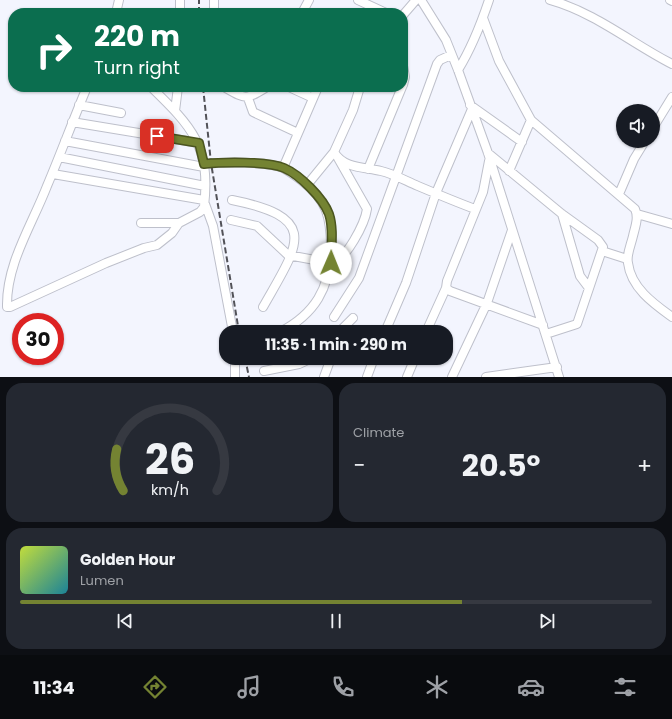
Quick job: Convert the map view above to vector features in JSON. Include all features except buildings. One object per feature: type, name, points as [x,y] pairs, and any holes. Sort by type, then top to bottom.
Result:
[{"type":"street","points":[[358,0],[375,8]]},
{"type":"street","points":[[408,9],[416,0]]},
{"type":"street","points":[[421,0],[446,40],[458,70],[489,156],[559,377]]},
{"type":"street","points":[[458,70],[466,58],[489,0]]},
{"type":"street","points":[[550,0],[577,8],[600,20],[640,47],[672,63]]},
{"type":"street","points":[[483,18],[499,61],[531,120],[582,165],[619,194],[630,204],[637,214],[627,259],[630,272],[636,284],[657,307],[672,317]]},
{"type":"street","points":[[334,317],[359,278],[437,64],[440,60],[451,55]]},
{"type":"street","points":[[85,92],[53,174],[21,245],[9,286],[7,307],[10,308],[106,263],[144,248],[157,245],[172,233],[179,223],[200,212],[204,202],[205,186],[204,165],[199,143],[189,127],[156,92]]},
{"type":"street","points":[[175,111],[177,92]]},
{"type":"street","points":[[233,92],[248,98],[258,92]]},
{"type":"street","points":[[300,92],[313,98]]},
{"type":"street","points":[[283,168],[316,92]]},
{"type":"street","points":[[307,185],[336,155],[358,92]]},
{"type":"street","points":[[368,169],[400,92]]},
{"type":"street","points":[[660,117],[672,97]]},
{"type":"street","points":[[248,98],[253,112],[298,133]]},
{"type":"street","points":[[79,105],[121,113]]},
{"type":"street","points":[[471,107],[522,142]]},
{"type":"street","points":[[388,325],[406,283],[436,193],[471,107]]},
{"type":"street","points":[[509,171],[531,120]]},
{"type":"street","points":[[72,122],[199,143]]},
{"type":"street","points":[[65,141],[204,165],[250,164],[283,168],[307,185],[322,201],[328,214],[331,230],[331,263],[329,277],[319,299],[307,314],[293,325]]},
{"type":"street","points":[[619,194],[634,159],[641,148]]},
{"type":"street","points":[[336,155],[347,164],[396,176],[475,209]]},
{"type":"street","points":[[231,220],[257,226],[284,253],[292,256],[331,263],[336,262],[346,254],[367,209],[336,155]]},
{"type":"street","points":[[489,156],[562,214],[598,240],[603,247],[577,324],[546,334]]},
{"type":"street","points":[[429,325],[446,288],[447,281],[482,192],[489,156]]},
{"type":"street","points":[[59,157],[205,186]]},
{"type":"street","points":[[53,174],[204,202]]},
{"type":"street","points":[[232,200],[263,207],[283,216],[294,230],[295,239],[292,256],[263,307]]},
{"type":"street","points":[[204,202],[213,226],[232,325]]},
{"type":"street","points":[[562,214],[580,276],[589,288]]},
{"type":"street","points":[[637,214],[672,224]]},
{"type":"street","points":[[141,223],[179,223]]},
{"type":"street","points":[[452,377],[487,304],[512,229]]},
{"type":"street","points":[[602,251],[627,259]]},
{"type":"street","points":[[446,288],[450,291],[543,325]]},
{"type":"street","points":[[347,325],[353,318]]},
{"type":"street","points":[[235,365],[235,377]]},
{"type":"street","points":[[264,371],[277,373],[297,365]]},
{"type":"street","points":[[324,377],[329,365]]},
{"type":"street","points":[[367,377],[371,365]]},
{"type":"street","points":[[407,377],[412,365]]},
{"type":"street","points":[[486,377],[557,367]]},
{"type":"railway","points":[[199,0],[199,8]]},
{"type":"railway","points":[[204,92],[211,163],[238,325]]},
{"type":"railway","points":[[246,365],[249,377]]},
{"type":"route","points":[[157,136],[199,143],[204,164],[250,164],[274,166],[287,170],[313,190],[322,201],[328,214],[331,230],[331,263]]}]
